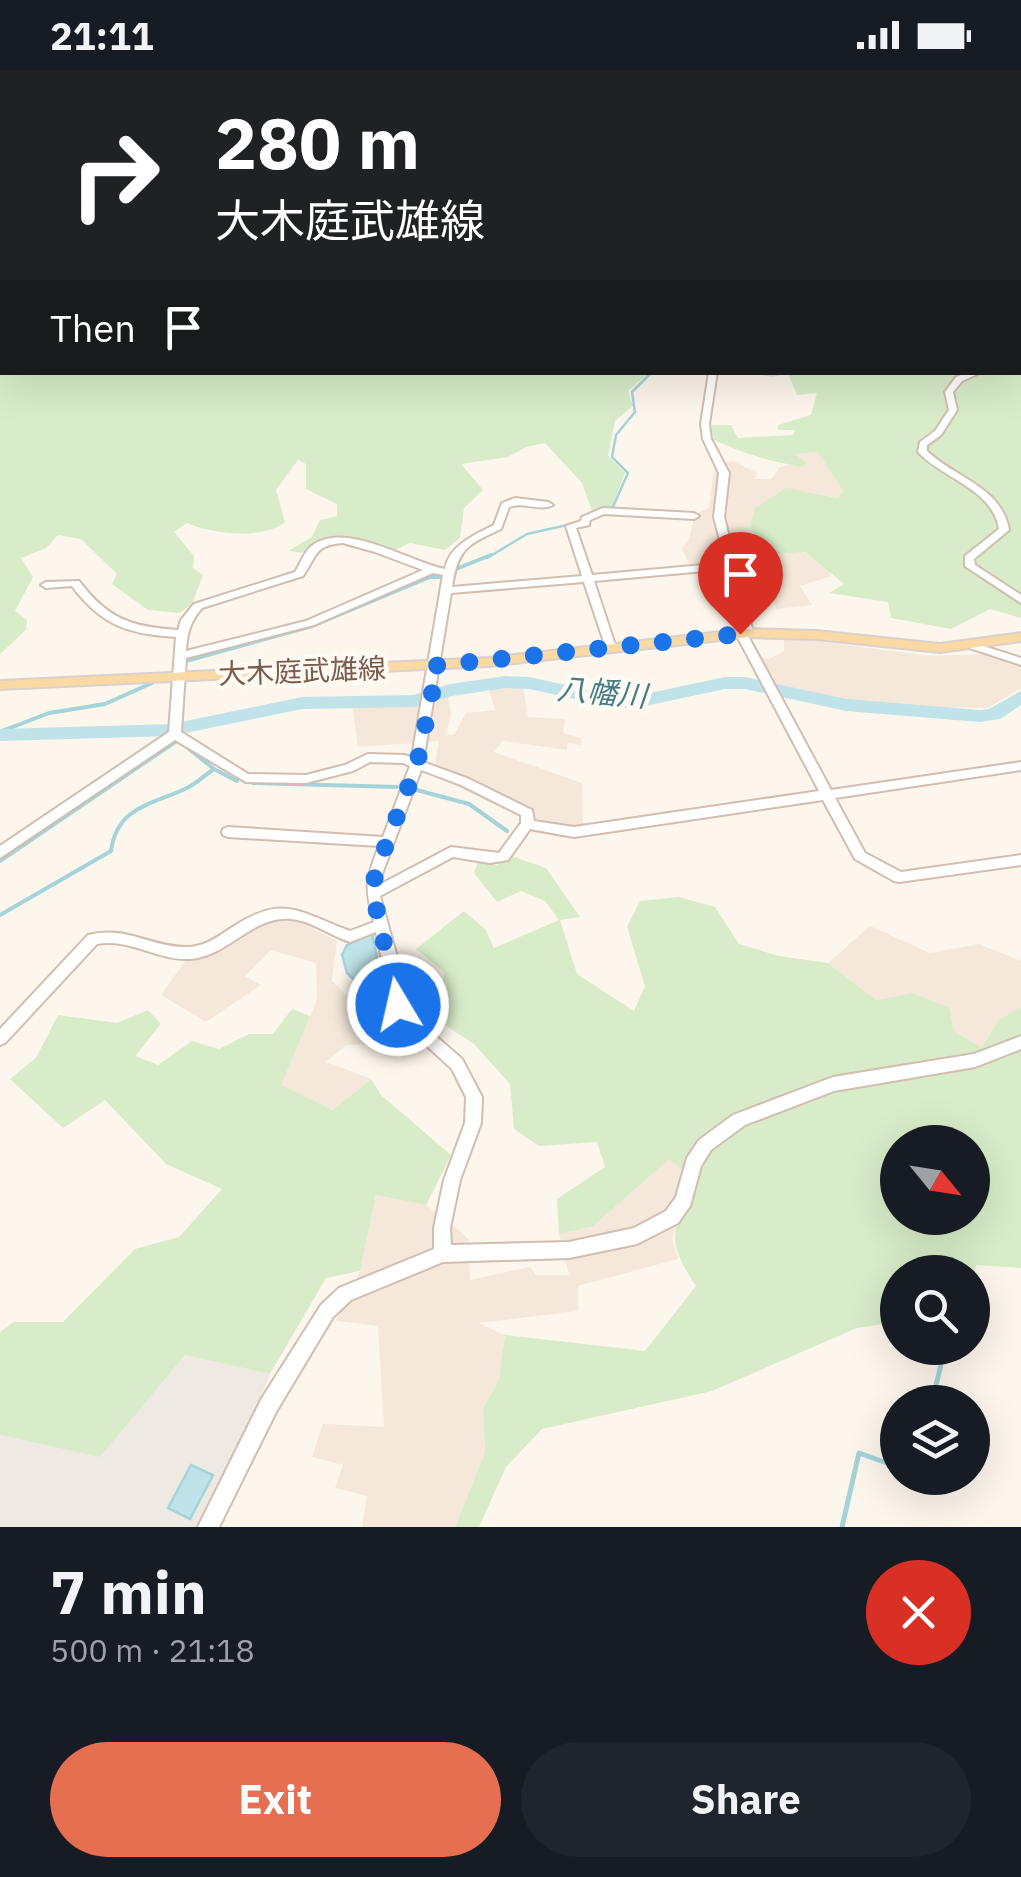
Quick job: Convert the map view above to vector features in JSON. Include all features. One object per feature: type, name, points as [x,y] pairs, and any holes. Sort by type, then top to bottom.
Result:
[{"type":"main road","name":"大木庭武雄線","points":[[0,685],[432,666],[744,633],[816,635],[904,646],[974,646],[1021,637]]},
{"type":"street","points":[[713,375],[705,424],[707,439],[724,473],[719,517],[744,633],[860,856],[899,877],[1021,860]]},
{"type":"street","points":[[970,375],[959,379],[949,392],[953,410],[938,434],[922,444],[922,452],[996,504],[1005,517],[1004,530],[976,549],[969,558],[970,566],[1021,600]]},
{"type":"street","points":[[444,1254],[442,1228],[452,1180],[474,1123],[474,1096],[456,1064],[409,1021],[398,1005],[373,894],[375,874],[417,764],[449,590],[447,572],[460,548],[498,527],[504,505],[548,505]]},
{"type":"street","points":[[611,648],[571,526],[586,523],[585,519],[603,511],[694,516]]},
{"type":"street","points":[[0,854],[175,728],[182,634],[186,620],[198,606],[300,574],[316,548],[332,540],[363,544],[429,572],[447,572]]},
{"type":"street","points":[[449,590],[732,566]]},
{"type":"street","points":[[180,656],[310,623],[429,572]]},
{"type":"street","points":[[46,585],[75,583],[91,607],[117,624],[142,632],[182,634]]},
{"type":"street","points":[[974,646],[1021,662]]},
{"type":"street","points":[[175,728],[246,778],[306,780],[349,768],[368,758],[404,759],[465,782],[528,813],[527,824],[503,857],[451,852],[373,894]]},
{"type":"street","points":[[527,824],[574,832],[1021,766]]},
{"type":"street","points":[[228,832],[387,842]]},
{"type":"street","points":[[0,1039],[82,947],[108,935],[194,953],[208,949],[242,925],[278,913],[310,919],[350,938],[380,925]]},
{"type":"street","points":[[208,1527],[269,1404],[327,1311],[344,1294],[444,1254],[569,1250],[637,1236],[672,1218],[684,1200],[693,1163],[705,1144],[738,1120],[833,1084],[975,1060],[1021,1042]]},
{"type":"shaded area","points":[[818,451],[843,491],[839,498],[786,488],[750,527],[766,555],[804,552],[825,566],[831,576],[800,586],[812,605],[777,609],[747,564],[766,560],[765,555],[735,560],[737,568],[692,572],[682,548],[690,537],[694,515],[709,508],[715,463],[733,461],[757,473],[755,479],[771,479],[780,467],[790,465],[793,454]]},
{"type":"shaded area","points":[[784,637],[931,656],[984,654],[1021,666],[1021,688],[988,708],[877,706],[774,684],[759,657],[769,659],[784,651]]},
{"type":"shaded area","points":[[523,686],[528,717],[565,719],[563,733],[581,738],[581,745],[568,743],[567,750],[502,741],[494,752],[582,783],[583,826],[571,839],[532,832],[524,818],[433,775],[439,741],[358,747],[352,705],[429,701],[448,695],[451,714],[446,734],[454,735],[466,713],[495,710],[488,687]]},
{"type":"shaded area","points":[[274,918],[296,920],[337,941],[332,981],[360,1008],[371,1044],[346,1045],[326,1062],[371,1079],[333,1110],[280,1085],[317,1000],[316,963],[271,950],[245,976],[261,985],[206,1022],[161,995],[185,961],[206,955],[241,928]]},
{"type":"shaded area","points":[[870,926],[930,953],[979,944],[1021,961],[1021,1007],[998,1020],[982,1049],[954,1031],[912,993],[876,1000],[828,963]]},
{"type":"shaded area","points":[[669,1158],[695,1180],[672,1238],[678,1259],[578,1286],[578,1311],[478,1323],[505,1335],[499,1380],[483,1408],[485,1452],[455,1527],[362,1527],[367,1496],[335,1488],[343,1465],[312,1457],[323,1424],[384,1427],[378,1326],[336,1321],[360,1271],[376,1195],[426,1205],[458,1229],[469,1240],[470,1280],[530,1267],[536,1275],[569,1275],[559,1234],[593,1225]]},
{"type":"shaded area","points":[[185,1355],[270,1374],[198,1527],[0,1527],[0,1435],[100,1456]]},
{"type":"green space","points":[[0,375],[647,375],[628,391],[633,406],[615,421],[608,456],[625,473],[612,506],[592,511],[582,483],[545,443],[508,457],[461,464],[483,490],[464,508],[460,538],[445,550],[410,543],[391,552],[348,538],[328,541],[305,553],[288,551],[312,537],[320,520],[337,516],[337,504],[306,489],[306,464],[298,460],[276,490],[285,522],[275,528],[237,533],[187,523],[174,532],[194,556],[193,568],[203,575],[192,604],[179,613],[148,610],[112,584],[117,574],[81,539],[58,535],[46,548],[21,558],[33,577],[15,611],[27,620],[26,630],[0,654]]},
{"type":"green space","points":[[789,375],[1021,375],[1021,618],[990,609],[951,629],[891,618],[888,602],[829,593],[844,584],[805,552],[766,555],[750,527],[754,509],[786,488],[838,498],[843,491],[818,452],[795,454],[806,463],[803,467],[769,460],[714,440],[711,425],[731,425],[738,438],[793,435],[795,430],[778,430],[778,425],[811,415],[817,393],[797,395]]},
{"type":"green space","points":[[514,857],[546,868],[580,917],[560,920],[577,974],[634,1011],[645,986],[627,927],[640,901],[679,897],[715,907],[739,944],[779,956],[828,963],[876,1000],[912,993],[949,1008],[954,1031],[982,1048],[998,1020],[1021,1007],[1021,1268],[990,1266],[990,1255],[880,1255],[880,1325],[857,1328],[712,1391],[542,1429],[506,1467],[479,1527],[455,1527],[485,1452],[483,1408],[499,1380],[505,1335],[645,1351],[696,1286],[679,1256],[675,1234],[695,1180],[669,1159],[593,1226],[559,1234],[557,1199],[605,1167],[597,1142],[539,1146],[514,1129],[510,1084],[474,1044],[440,1022],[444,972],[416,949],[464,911],[486,930],[494,948],[559,920],[545,901],[521,891],[497,902],[474,873],[478,861],[496,865]]},
{"type":"green space","points":[[292,1009],[310,1016],[281,1085],[333,1110],[371,1079],[381,1095],[451,1155],[426,1205],[376,1195],[360,1271],[326,1278],[270,1374],[185,1355],[100,1457],[0,1435],[0,1332],[14,1322],[63,1322],[135,1249],[179,1237],[222,1189],[166,1164],[105,1100],[63,1128],[10,1079],[36,1058],[58,1015],[117,1023],[148,1010],[161,1024],[135,1056],[158,1065],[192,1041],[219,1049],[249,1034],[273,1034]]},
{"type":"water","points":[[372,933],[383,986],[368,993],[347,973],[342,955],[347,945]]},
{"type":"water","points":[[191,1465],[213,1475],[190,1519],[168,1508]]},
{"type":"waterway","points":[[612,509],[628,473],[612,457],[616,435],[635,412],[632,392],[649,375]]},
{"type":"waterway","points":[[487,558],[527,534],[576,523]]},
{"type":"waterway","points":[[456,569],[491,555]]},
{"type":"waterway","points":[[186,661],[312,626],[430,577],[440,577]]},
{"type":"waterway","name":"八幡川","points":[[0,735],[171,730],[302,703],[414,701],[450,690],[505,682],[636,702],[725,683],[745,683],[846,705],[980,716],[993,715],[1021,697]]},
{"type":"waterway","points":[[0,732],[49,713],[105,704],[152,683]]},
{"type":"waterway","points":[[0,861],[178,740],[214,769]]},
{"type":"waterway","points":[[0,915],[111,851],[120,825],[138,809],[187,788],[214,769]]},
{"type":"waterway","points":[[214,769],[237,781]]},
{"type":"waterway","points":[[253,783],[397,787]]},
{"type":"waterway","points":[[413,789],[469,804],[507,831]]},
{"type":"waterway","points":[[936,1385],[941,1365]]},
{"type":"waterway","points":[[842,1527],[859,1453],[880,1461]]},
{"type":"route","points":[[398,1005],[373,894],[375,874],[417,764],[432,694],[432,666],[740,634]]}]
